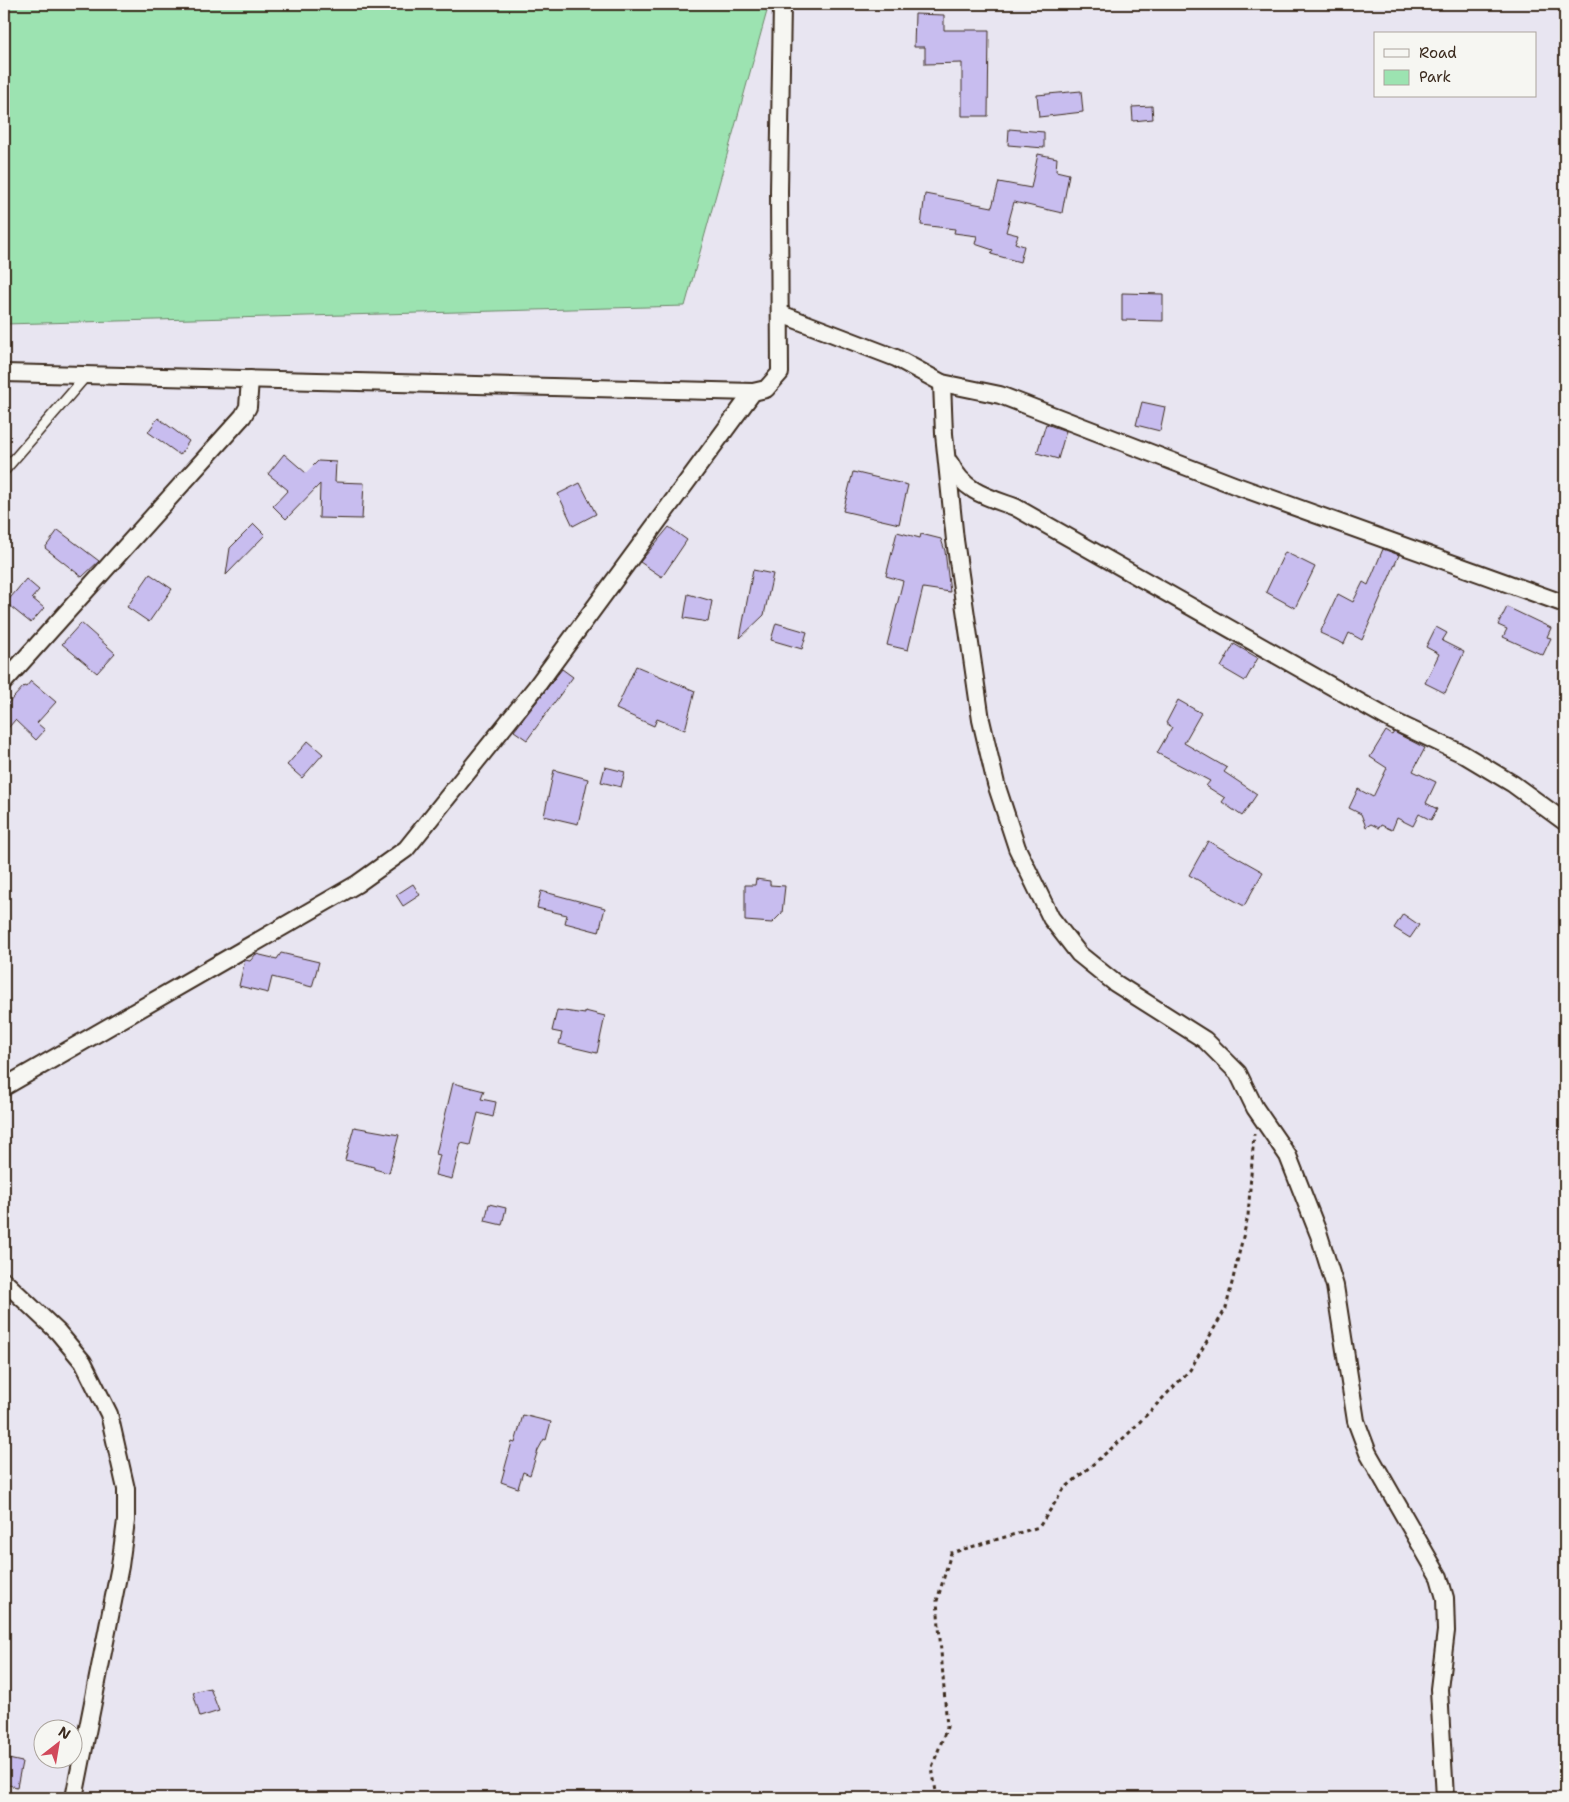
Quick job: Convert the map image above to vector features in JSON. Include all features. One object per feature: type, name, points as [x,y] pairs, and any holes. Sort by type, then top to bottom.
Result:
[{"type":"street","points":[[4,373],[753,392],[766,389],[780,372],[779,191],[782,4]]},
{"type":"street","points":[[781,314],[896,358],[942,383],[1000,395],[1234,484],[1565,604]]},
{"type":"street","points":[[4,682],[243,416],[248,406],[250,379]]},
{"type":"street","points":[[942,383],[946,457],[955,540],[981,720],[996,784],[1017,848],[1051,918],[1079,954],[1115,983],[1205,1040],[1238,1073],[1255,1108],[1288,1156],[1319,1235],[1335,1286],[1356,1421],[1368,1453],[1440,1577],[1445,1598],[1446,1614],[1446,1631],[1439,1689],[1444,1798]]},
{"type":"street","points":[[4,1087],[357,884],[406,849],[536,687],[753,392]]},
{"type":"street","points":[[946,457],[958,479],[983,496],[1023,512],[1393,721],[1463,754],[1513,784],[1565,822]]},
{"type":"street","points":[[4,1281],[58,1332],[83,1362],[109,1414],[126,1489],[126,1520],[120,1566],[74,1798]]},
{"type":"lane","points":[[4,471],[87,375]]},
{"type":"path","points":[[937,1798],[932,1767],[947,1726],[937,1601],[951,1553],[1039,1527],[1064,1488],[1127,1436],[1190,1370],[1226,1308],[1248,1216],[1255,1108]]},
{"type":"green space","points":[[4,4],[769,4],[685,306],[4,324]]},
{"type":"building","points":[[915,14],[944,15],[944,30],[989,30],[988,116],[962,116],[962,63],[925,64],[925,47],[914,47]]},
{"type":"building","points":[[1081,91],[1083,112],[1039,117],[1037,95]]},
{"type":"building","points":[[1152,106],[1153,119],[1133,121],[1132,107]]},
{"type":"building","points":[[1009,129],[1044,132],[1044,148],[1008,145]]},
{"type":"building","points":[[1038,154],[1057,158],[1056,171],[1069,174],[1062,213],[1014,202],[1006,232],[1018,235],[1015,243],[1024,246],[1020,262],[991,254],[993,250],[975,244],[977,236],[954,233],[955,229],[921,225],[925,194],[992,207],[999,182],[1031,188]]},
{"type":"building","points":[[1122,293],[1163,294],[1163,321],[1122,320]]},
{"type":"building","points":[[1142,402],[1165,407],[1160,431],[1136,425]]},
{"type":"building","points":[[158,418],[189,441],[180,455],[148,432]]},
{"type":"building","points":[[1046,424],[1066,431],[1058,459],[1037,453]]},
{"type":"building","points":[[284,454],[306,473],[318,461],[336,462],[335,482],[364,483],[362,519],[319,518],[320,484],[286,519],[273,506],[288,490],[268,474]]},
{"type":"building","points":[[853,472],[908,485],[899,524],[843,511]]},
{"type":"building","points":[[580,483],[596,514],[573,526],[558,494]]},
{"type":"building","points":[[254,524],[265,535],[226,575],[230,548]]},
{"type":"building","points":[[669,527],[687,540],[662,577],[640,562]]},
{"type":"building","points":[[58,530],[99,561],[82,577],[45,548]]},
{"type":"building","points":[[897,532],[920,538],[921,534],[941,539],[945,551],[950,592],[923,588],[908,650],[887,645],[903,581],[886,576]]},
{"type":"building","points":[[1383,549],[1399,555],[1362,640],[1349,633],[1344,644],[1320,633],[1338,594],[1353,602],[1363,582],[1368,585]]},
{"type":"building","points":[[1285,552],[1315,567],[1295,608],[1266,592]]},
{"type":"building","points":[[753,570],[773,574],[764,615],[740,638]]},
{"type":"building","points":[[150,574],[172,589],[149,622],[127,607]]},
{"type":"building","points":[[26,579],[39,590],[32,598],[44,608],[31,623],[6,603]]},
{"type":"building","points":[[688,594],[712,601],[708,622],[684,618]]},
{"type":"building","points":[[1507,607],[1551,628],[1547,637],[1551,638],[1543,655],[1503,637],[1507,629],[1498,625]]},
{"type":"building","points":[[81,623],[115,653],[97,673],[62,644]]},
{"type":"building","points":[[776,623],[807,632],[802,649],[771,640]]},
{"type":"building","points":[[1436,627],[1447,633],[1442,641],[1464,652],[1445,693],[1425,683],[1439,654],[1426,647]]},
{"type":"building","points":[[1234,644],[1258,658],[1245,681],[1221,667]]},
{"type":"building","points":[[636,666],[695,691],[685,730],[657,719],[654,726],[616,709]]},
{"type":"building","points":[[562,669],[573,677],[527,740],[514,731]]},
{"type":"building","points":[[31,681],[56,702],[37,723],[45,730],[36,740],[15,720],[4,733],[4,708]]},
{"type":"building","points":[[1178,700],[1201,713],[1184,743],[1227,768],[1224,772],[1257,794],[1242,816],[1222,802],[1225,798],[1206,786],[1210,781],[1157,753],[1172,727],[1166,723]]},
{"type":"building","points":[[1386,731],[1392,735],[1394,732],[1425,748],[1413,771],[1436,782],[1426,803],[1437,809],[1431,820],[1419,814],[1413,826],[1397,818],[1392,830],[1381,825],[1379,828],[1371,824],[1366,827],[1361,814],[1349,808],[1358,789],[1373,797],[1387,768],[1370,757]]},
{"type":"building","points":[[308,741],[323,754],[302,778],[287,765]]},
{"type":"building","points":[[605,767],[625,772],[621,787],[601,782]]},
{"type":"building","points":[[554,770],[588,779],[578,824],[544,816]]},
{"type":"building","points":[[1208,841],[1263,872],[1244,906],[1189,875]]},
{"type":"building","points":[[756,879],[770,881],[770,885],[785,886],[782,913],[772,923],[745,921],[745,885],[755,885]]},
{"type":"building","points":[[413,884],[420,895],[403,906],[396,895]]},
{"type":"building","points":[[541,891],[605,908],[599,932],[565,923],[567,915],[537,908]]},
{"type":"building","points":[[1403,914],[1419,925],[1410,938],[1394,928]]},
{"type":"building","points":[[281,953],[319,962],[312,987],[272,977],[268,993],[239,986],[245,960],[250,961],[256,954],[277,959]]},
{"type":"building","points":[[557,1010],[585,1014],[585,1011],[605,1016],[597,1053],[559,1044],[562,1033],[552,1031]]},
{"type":"building","points":[[453,1083],[484,1091],[481,1099],[496,1102],[493,1117],[478,1113],[470,1145],[461,1143],[452,1179],[435,1175],[440,1155],[436,1154]]},
{"type":"building","points":[[354,1127],[399,1135],[389,1173],[374,1169],[374,1167],[345,1160]]},
{"type":"building","points":[[489,1204],[506,1208],[502,1225],[485,1221]]},
{"type":"building","points":[[523,1415],[551,1422],[546,1440],[544,1439],[538,1450],[530,1475],[523,1472],[518,1488],[501,1482],[512,1442],[515,1443]]},
{"type":"building","points":[[210,1688],[219,1711],[200,1717],[193,1692]]},
{"type":"building","points":[[4,1758],[22,1762],[17,1787],[4,1784]]}]
